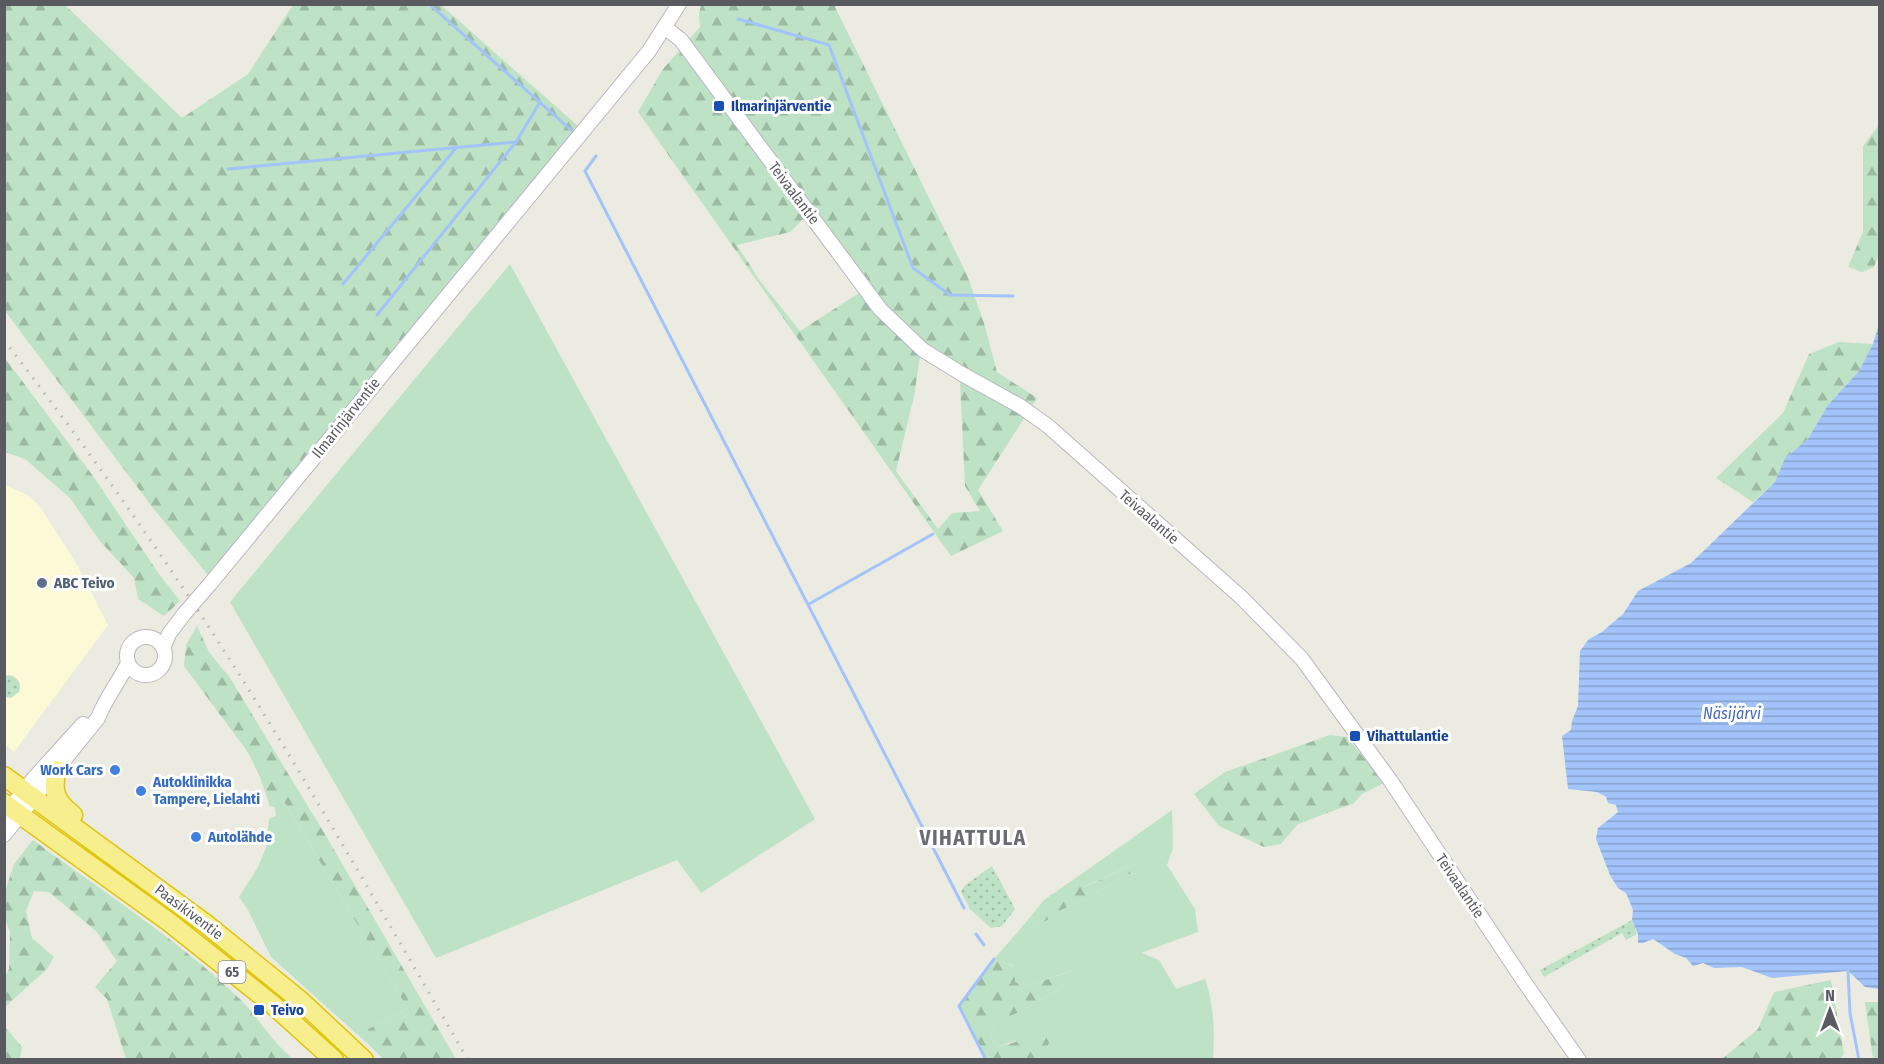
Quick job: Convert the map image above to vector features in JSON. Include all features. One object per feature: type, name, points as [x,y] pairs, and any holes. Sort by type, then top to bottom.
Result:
[{"type":"highway","points":[[57,770],[53,784],[57,801],[118,852],[123,864]]},
{"type":"highway","name":"65","points":[[4,776],[28,794]]},
{"type":"highway","name":"Paasikiventie","points":[[28,794],[237,948],[301,1001],[364,1059]]},
{"type":"highway","name":"Paasikiventie","points":[[10,810],[168,922],[273,1004],[334,1059]]},
{"type":"main road","name":"Ilmarinjärventie","points":[[163,648],[169,634],[184,614],[627,77],[666,28],[679,4]]},
{"type":"main road","name":"Teivaalantie","points":[[666,28],[681,40],[880,309],[904,334],[937,359],[1020,406],[1048,426],[1242,598],[1302,659],[1390,780],[1525,983],[1579,1059]]},
{"type":"main road","points":[[4,835],[10,810],[57,770],[98,718],[102,708],[119,684],[128,663],[127,653],[132,643],[143,637],[153,638],[169,634]]},
{"type":"main road","points":[[119,684],[139,674],[150,675],[159,669],[164,660],[163,648],[153,638]]},
{"type":"main road","points":[[128,663],[139,674]]},
{"type":"main road","points":[[28,794],[92,713],[102,708]]},
{"type":"shaded area","points":[[4,484],[29,496],[41,508],[76,563],[108,625],[14,752],[4,743]]},
{"type":"green space","points":[[5,4],[65,5],[182,118],[248,74],[293,5],[441,5],[578,126],[208,575],[153,508],[5,311]]},
{"type":"green space","points":[[701,5],[834,5],[967,275],[984,323],[997,372],[1037,398],[978,490],[1003,531],[951,556],[638,112],[663,69],[700,27]],"holes":[[[803,219],[859,293],[800,331],[760,281],[737,245],[790,232]],[[920,357],[960,382],[965,486],[980,511],[952,513],[938,529],[896,471],[914,396]]]},
{"type":"green space","points":[[1879,125],[1879,254],[1874,267],[1862,272],[1848,267],[1863,232],[1863,146]]},
{"type":"green space","points":[[510,264],[815,819],[701,893],[677,860],[436,958],[230,602]]},
{"type":"green space","points":[[1839,342],[1873,344],[1859,371],[1828,405],[1808,439],[1785,458],[1775,482],[1753,502],[1716,478],[1783,413],[1809,354]]},
{"type":"green space","points":[[5,358],[93,476],[159,574],[180,601],[164,616],[138,599],[134,578],[100,541],[70,498],[25,459],[5,452]]},
{"type":"green space","points":[[197,626],[209,652],[230,678],[326,836],[456,1059],[383,1059],[368,1044],[368,1029],[408,1009],[282,798],[269,803],[259,774],[247,751],[184,666],[186,645]]},
{"type":"green space","points":[[9,675],[20,683],[19,692],[11,698],[5,697],[5,676]]},
{"type":"green space","points":[[1330,735],[1347,737],[1384,783],[1362,794],[1354,803],[1298,824],[1281,844],[1264,847],[1219,826],[1194,794],[1225,772]]},
{"type":"green space","points":[[282,798],[408,1009],[368,1029],[368,1044],[271,957],[248,910],[239,897],[258,867],[266,848],[269,819],[276,816],[275,807],[269,806],[269,803]]},
{"type":"green space","points":[[1172,810],[1173,848],[1167,865],[1195,909],[1198,932],[1141,953],[1159,960],[1176,989],[1205,979],[1213,1019],[1213,1059],[1041,1059],[1044,1058],[1014,1041],[997,1047],[990,1036],[995,1023],[1063,987],[1071,971],[1027,986],[1015,982],[1014,966],[994,959],[1017,933],[1046,921],[1061,910],[1086,899],[1128,874],[1139,873],[1139,862],[1083,887],[1083,873]]},
{"type":"green space","points":[[33,840],[193,957],[242,1001],[279,1046],[293,1059],[126,1059],[107,999],[95,987],[117,961],[96,931],[49,892],[34,891],[26,911],[32,938],[54,957],[47,969],[5,1007],[5,977],[9,969],[10,932],[5,919],[6,889],[14,864]]},
{"type":"green space","points":[[1139,862],[1139,873],[1128,874],[1086,899],[1061,910],[1046,921],[1017,933],[1044,900],[1083,873],[1084,887]]},
{"type":"green space","points":[[992,866],[1015,909],[1002,926],[991,928],[970,909],[961,892],[964,886]]},
{"type":"green space","points":[[1632,920],[1637,934],[1626,940],[1622,933],[1544,977],[1540,970]]},
{"type":"green space","points":[[994,959],[1015,967],[1015,982],[1027,986],[1072,971],[1063,987],[995,1023],[990,1036],[997,1047],[1044,1034],[1049,1042],[1044,1058],[1041,1060],[986,1059],[959,1006]]},
{"type":"green space","points":[[1831,980],[1844,1054],[1840,1059],[1722,1059],[1758,1029],[1774,992]]},
{"type":"green space","points":[[1865,1002],[1879,1002],[1879,1059],[1873,1059]]},
{"type":"green space","points":[[5,1027],[22,1047],[20,1059],[5,1059]]},
{"type":"water","name":"Näsijärvi","points":[[1879,324],[1879,989],[1865,987],[1848,971],[1772,978],[1742,967],[1714,968],[1703,963],[1693,966],[1686,958],[1675,954],[1653,939],[1638,943],[1638,934],[1632,920],[1633,910],[1626,893],[1618,888],[1610,875],[1596,839],[1598,828],[1618,812],[1616,805],[1608,803],[1606,797],[1597,792],[1568,789],[1562,736],[1571,730],[1578,706],[1580,651],[1589,639],[1602,632],[1623,614],[1638,591],[1691,563],[1775,482],[1785,458],[1808,439],[1828,405],[1859,371],[1873,344]]},
{"type":"waterway","points":[[429,4],[571,130]]},
{"type":"waterway","points":[[738,19],[829,45],[913,268],[950,295],[1013,296]]},
{"type":"waterway","points":[[377,315],[516,142],[540,102]]},
{"type":"waterway","points":[[228,169],[516,142]]},
{"type":"waterway","points":[[343,284],[456,148]]},
{"type":"waterway","points":[[596,156],[585,171],[964,908]]},
{"type":"waterway","points":[[809,604],[933,534]]},
{"type":"waterway","points":[[976,934],[984,945]]},
{"type":"waterway","points":[[986,1060],[959,1006],[994,959]]},
{"type":"waterway","points":[[1848,971],[1850,1013],[1859,1060]]},
{"type":"railway","points":[[4,340],[111,484],[212,632],[310,791],[468,1060]]},
{"type":"place","name":"Ilmarinjärventie","points":[[719,106]]},
{"type":"place","name":"ABC Teivo","points":[[42,583]]},
{"type":"place","name":"Vihattulantie","points":[[1355,736]]},
{"type":"place","name":"Work Cars","points":[[115,770]]},
{"type":"place","name":"Autoklinikka Tampere, Lielahti","points":[[141,791]]},
{"type":"place","name":"Autolähde","points":[[196,837]]},
{"type":"place","name":"Teivo","points":[[259,1010]]},
{"type":"district","name":"VIHATTULA","points":[[973,838]]}]
